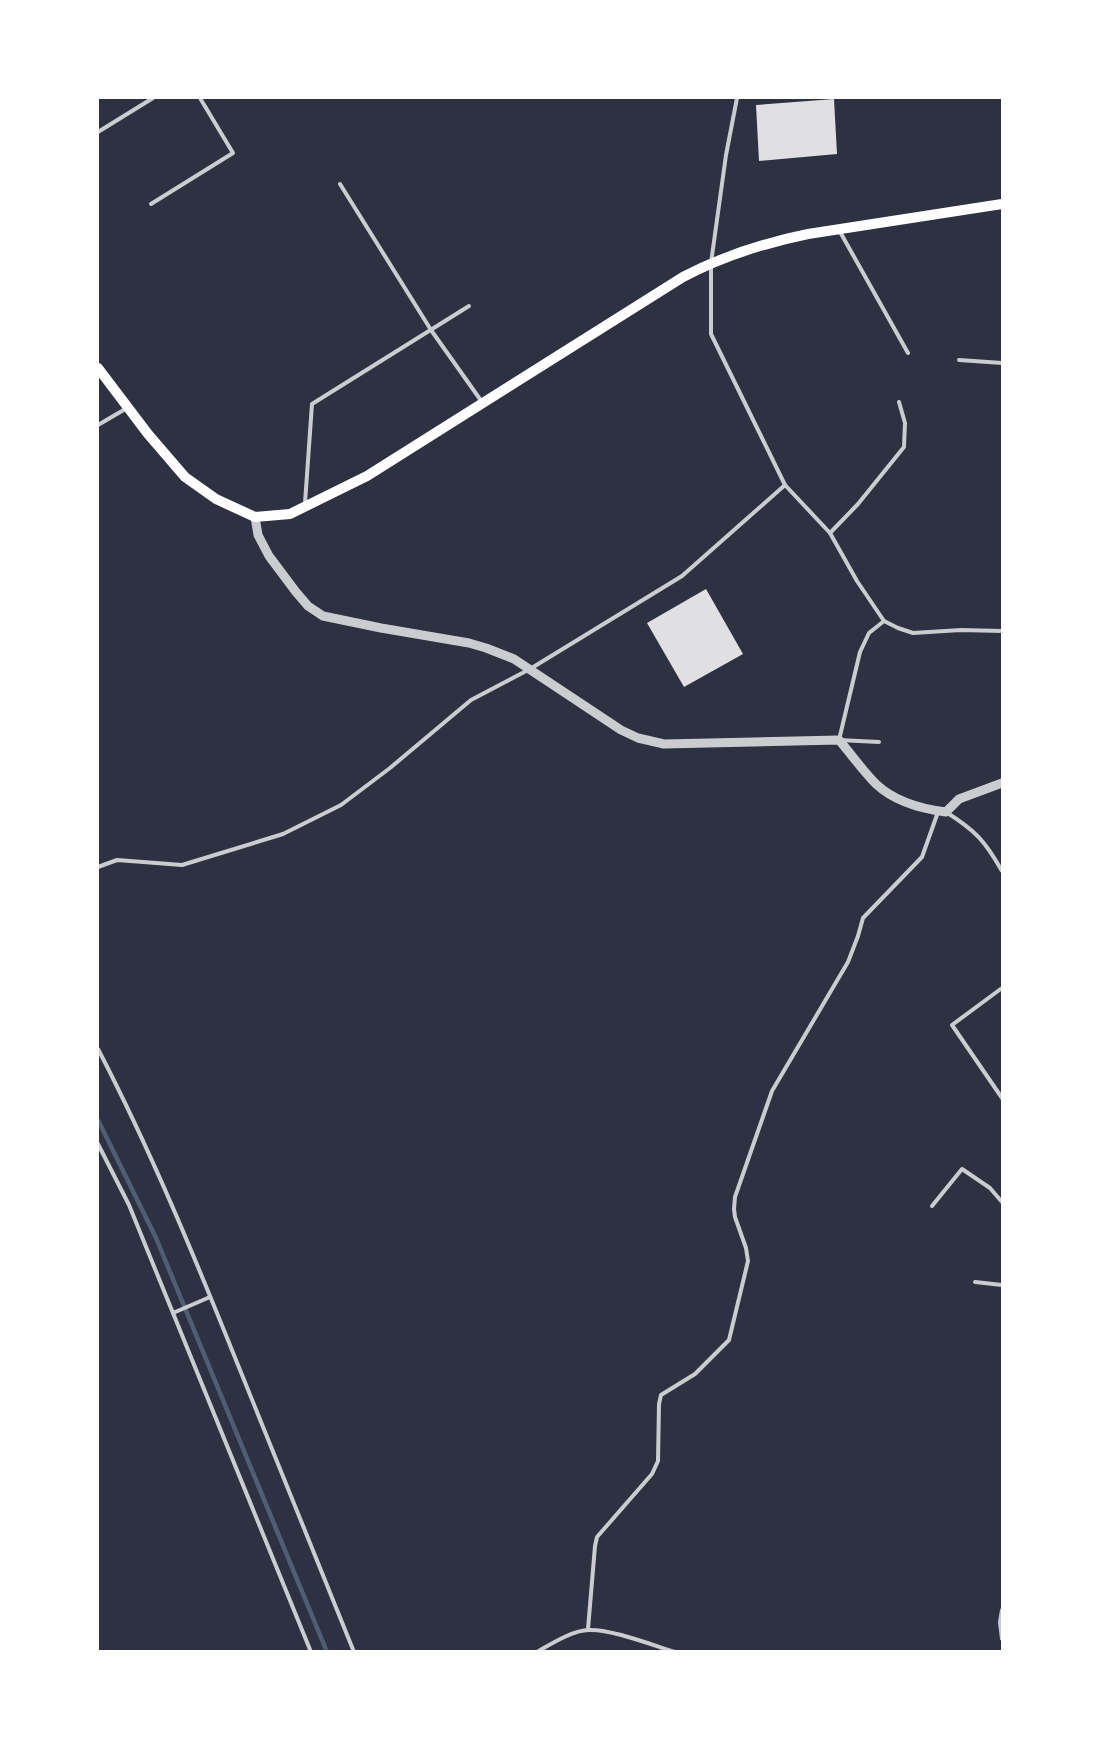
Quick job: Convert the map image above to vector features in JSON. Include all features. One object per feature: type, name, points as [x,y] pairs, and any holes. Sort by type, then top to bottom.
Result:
[{"type":"main road","points":[[98,368],[184,477],[216,499],[255,517],[290,514],[367,476],[683,277],[711,263],[779,240],[1002,204]]},
{"type":"street","points":[[255,517],[258,536],[268,556],[308,606],[323,616],[469,643],[514,659],[621,730],[638,738],[664,744],[839,740],[876,784],[890,794],[927,810],[942,811],[959,799],[1002,783]]},
{"type":"lane","points":[[98,132],[153,98]]},
{"type":"lane","points":[[151,204],[233,153],[200,98]]},
{"type":"lane","points":[[737,98],[721,186],[711,263],[711,334],[785,485],[830,533],[856,581],[884,621],[913,633],[961,630],[1002,631]]},
{"type":"lane","points":[[340,184],[431,330],[483,403]]},
{"type":"lane","points":[[839,230],[908,353]]},
{"type":"lane","points":[[305,507],[312,404],[469,306]]},
{"type":"lane","points":[[959,360],[1002,363]]},
{"type":"lane","points":[[830,533],[858,504],[904,447],[905,423],[899,402]]},
{"type":"lane","points":[[98,425],[128,408]]},
{"type":"lane","points":[[98,867],[117,860],[182,865],[283,834],[341,805],[435,732],[471,700],[530,669],[682,576],[785,485]]},
{"type":"lane","points":[[879,742],[839,740],[860,652],[869,633],[884,621]]},
{"type":"lane","points":[[588,1629],[597,1537],[652,1474],[658,1461],[661,1395],[694,1374],[729,1340],[748,1261],[747,1248],[735,1217],[735,1197],[772,1091],[848,962],[863,918],[922,857],[942,811],[970,827],[989,847],[1002,871]]},
{"type":"lane","points":[[1002,988],[952,1025],[1002,1098]]},
{"type":"lane","points":[[98,1049],[159,1178],[210,1297],[354,1652]]},
{"type":"lane","points":[[98,1144],[129,1205],[311,1652]]},
{"type":"lane","points":[[932,1206],[962,1169],[990,1188],[1002,1202]]},
{"type":"lane","points":[[975,1282],[1002,1285]]},
{"type":"lane","points":[[173,1313],[210,1297]]},
{"type":"lane","points":[[1002,1610],[1000,1622],[1002,1639]]},
{"type":"lane","points":[[537,1652],[560,1639],[588,1629],[615,1634],[675,1652]]},
{"type":"building","points":[[834,99],[837,154],[759,161],[756,105]]},
{"type":"building","points":[[706,589],[743,654],[684,687],[647,623]]},
{"type":"waterway","points":[[98,1120],[156,1238],[327,1652]]}]
